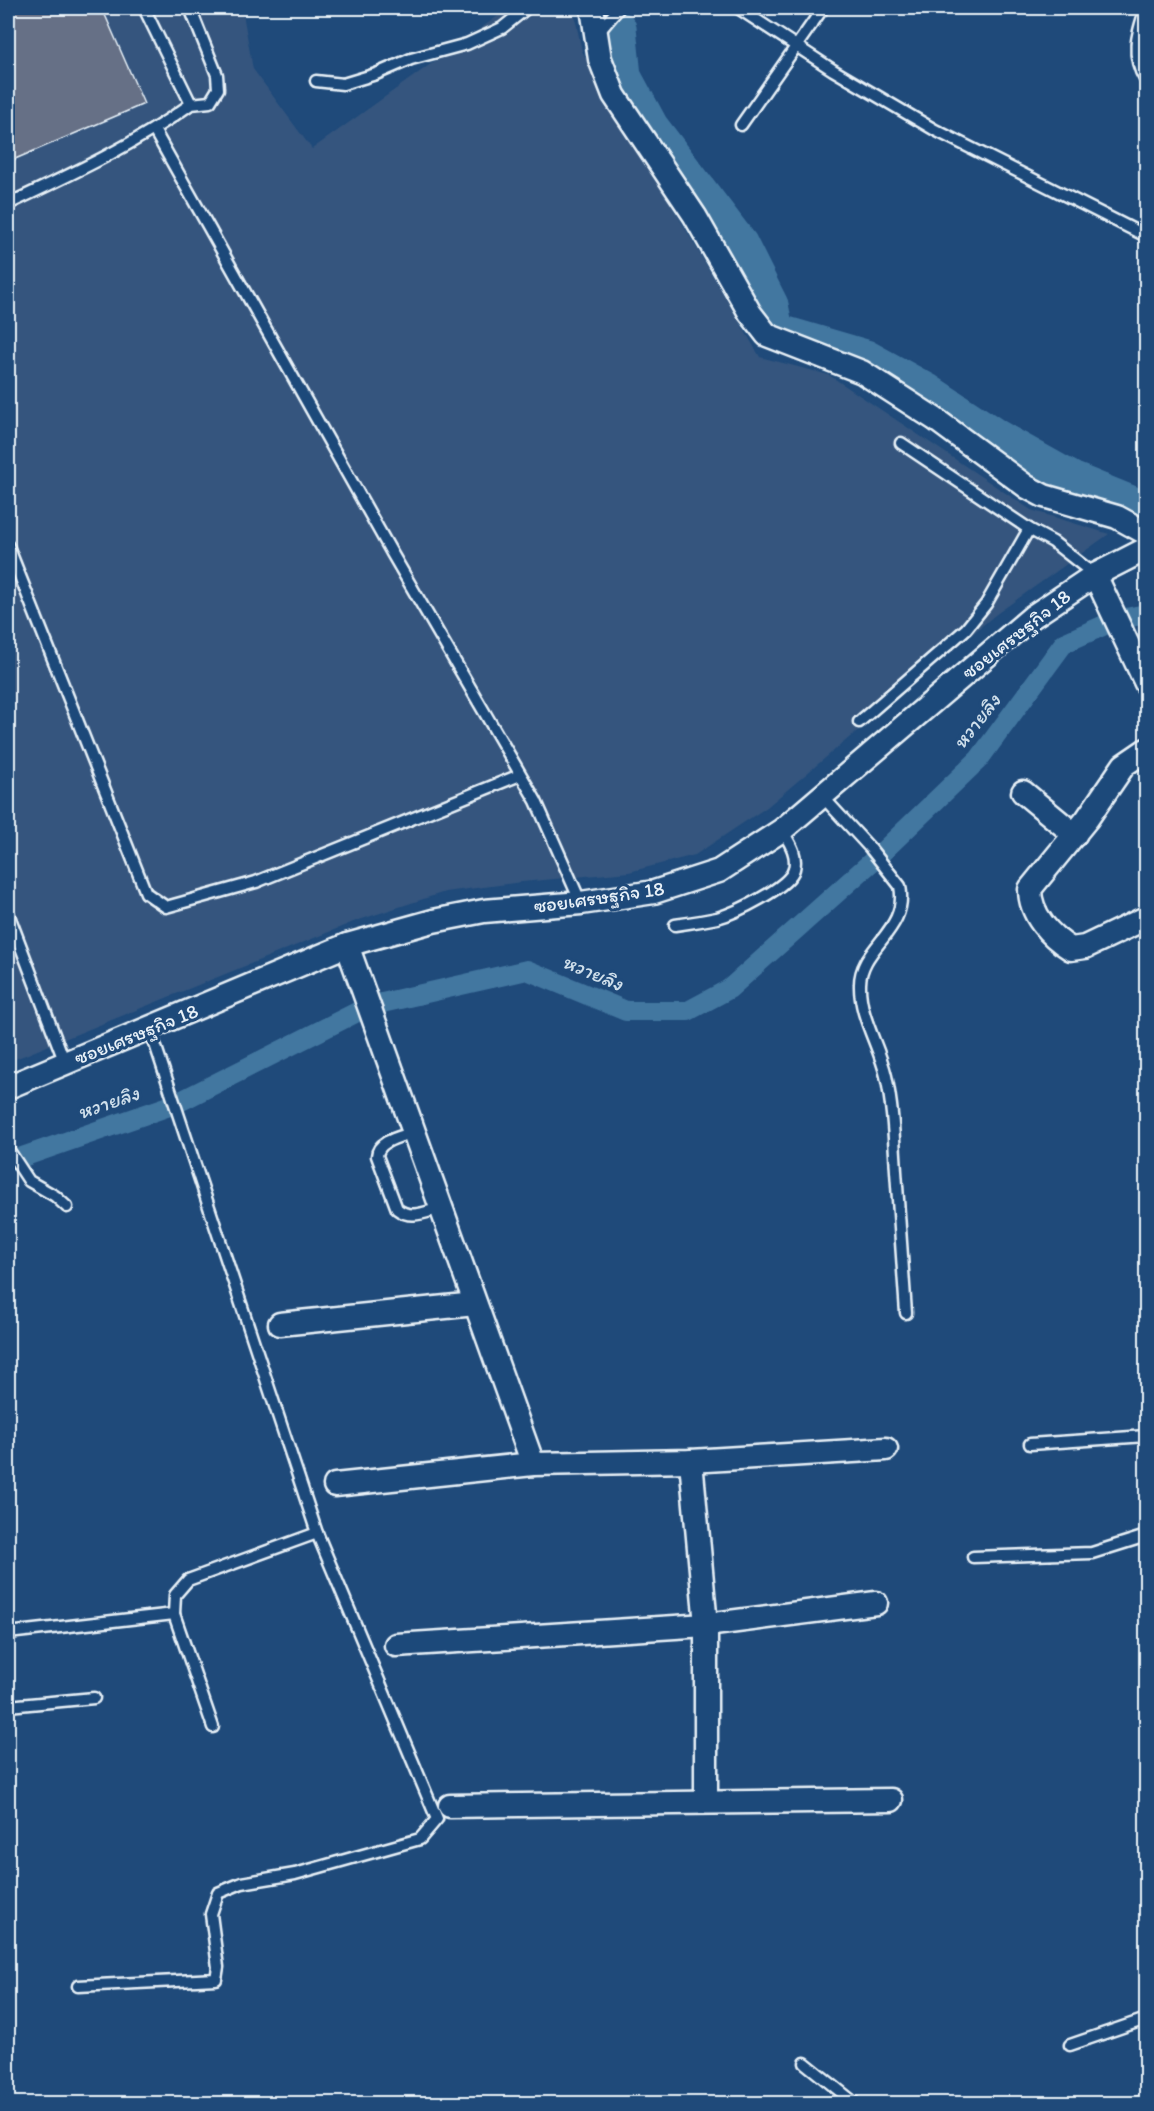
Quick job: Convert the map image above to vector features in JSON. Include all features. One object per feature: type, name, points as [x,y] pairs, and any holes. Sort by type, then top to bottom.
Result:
[{"type":"street","points":[[592,8],[600,58],[614,94],[694,216],[750,313],[767,335],[862,372],[935,419],[1027,487],[1044,496],[1117,517],[1146,533]]},
{"type":"street","name":"ซอยเศรษฐกิจ 18","points":[[8,1087],[347,945],[433,921],[484,911],[580,903],[654,892],[709,874],[750,852],[782,830],[1032,617],[1095,575],[1146,549]]},
{"type":"street","points":[[1095,575],[1146,683]]},
{"type":"street","points":[[1146,750],[1124,765],[1075,835],[1030,890],[1034,913],[1054,936],[1071,949],[1085,947],[1146,918]]},
{"type":"street","points":[[1023,792],[1075,835]]},
{"type":"street","points":[[347,945],[532,1464]]},
{"type":"street","points":[[280,1324],[475,1304]]},
{"type":"street","points":[[335,1485],[532,1464],[691,1461],[886,1449]]},
{"type":"street","points":[[691,1461],[706,1625],[706,1802]]},
{"type":"street","points":[[396,1646],[706,1625],[876,1603]]},
{"type":"street","points":[[450,1806],[891,1800]]},
{"type":"lane","points":[[144,8],[190,104]]},
{"type":"lane","points":[[8,204],[96,163],[154,130],[190,104],[210,102],[218,89],[217,75],[190,8]]},
{"type":"lane","points":[[316,81],[343,84],[376,74],[411,58],[467,45],[502,28],[527,8]]},
{"type":"lane","points":[[596,36],[619,8]]},
{"type":"lane","points":[[738,8],[935,130],[1146,236]]},
{"type":"lane","points":[[741,125],[822,8]]},
{"type":"lane","points":[[1146,8],[1135,42],[1142,74],[1146,81]]},
{"type":"lane","points":[[154,130],[393,555],[536,801],[580,903]]},
{"type":"lane","points":[[901,443],[1029,529],[1053,542],[1095,575]]},
{"type":"lane","points":[[859,722],[966,630],[986,604],[1029,529]]},
{"type":"lane","points":[[8,546],[146,893],[166,907],[256,882],[520,775]]},
{"type":"lane","points":[[822,796],[870,848],[900,886],[901,902],[893,927],[866,963],[860,981],[860,997],[886,1076],[891,1111],[906,1313]]},
{"type":"lane","points":[[675,925],[718,918],[741,909],[776,889],[794,872],[795,863],[795,854],[782,830]]},
{"type":"lane","points":[[8,913],[65,1063]]},
{"type":"lane","points":[[78,1986],[216,1979],[218,1966],[211,1914],[218,1893],[242,1883],[295,1874],[420,1839],[437,1819],[317,1533],[150,1029]]},
{"type":"lane","points":[[414,1132],[381,1144],[377,1149],[377,1156],[397,1209],[404,1215],[412,1216],[441,1208]]},
{"type":"lane","points":[[8,1149],[29,1181],[56,1197],[67,1207]]},
{"type":"lane","points":[[1030,1444],[1146,1436]]},
{"type":"lane","points":[[213,1727],[174,1614],[175,1595],[188,1580],[317,1533]]},
{"type":"lane","points":[[974,1557],[1092,1553],[1146,1536]]},
{"type":"lane","points":[[8,1633],[174,1614]]},
{"type":"lane","points":[[8,1706],[94,1698]]},
{"type":"lane","points":[[1070,2045],[1146,2019]]},
{"type":"lane","points":[[805,2063],[856,2103]]},
{"type":"lane","points":[[1133,2103],[1146,2101]]},
{"type":"shaded area","points":[[8,8],[242,8],[253,69],[312,149],[509,8],[573,8],[582,51],[760,357],[829,375],[1031,510],[1109,534],[995,615],[767,807],[695,855],[629,872],[445,892],[356,921],[8,1062]]},
{"type":"building","points":[[8,8],[102,8],[144,104],[8,162]]},
{"type":"waterway","points":[[620,28],[625,76],[652,126],[741,243],[772,305],[777,330],[866,356],[928,390],[999,437],[1072,478],[1146,508]]},
{"type":"waterway","name":"หวายลิง","points":[[8,1162],[175,1104],[369,1006],[527,970],[626,1011],[688,1011],[729,989],[877,857],[979,759],[1064,643],[1116,620],[1146,614]]}]
